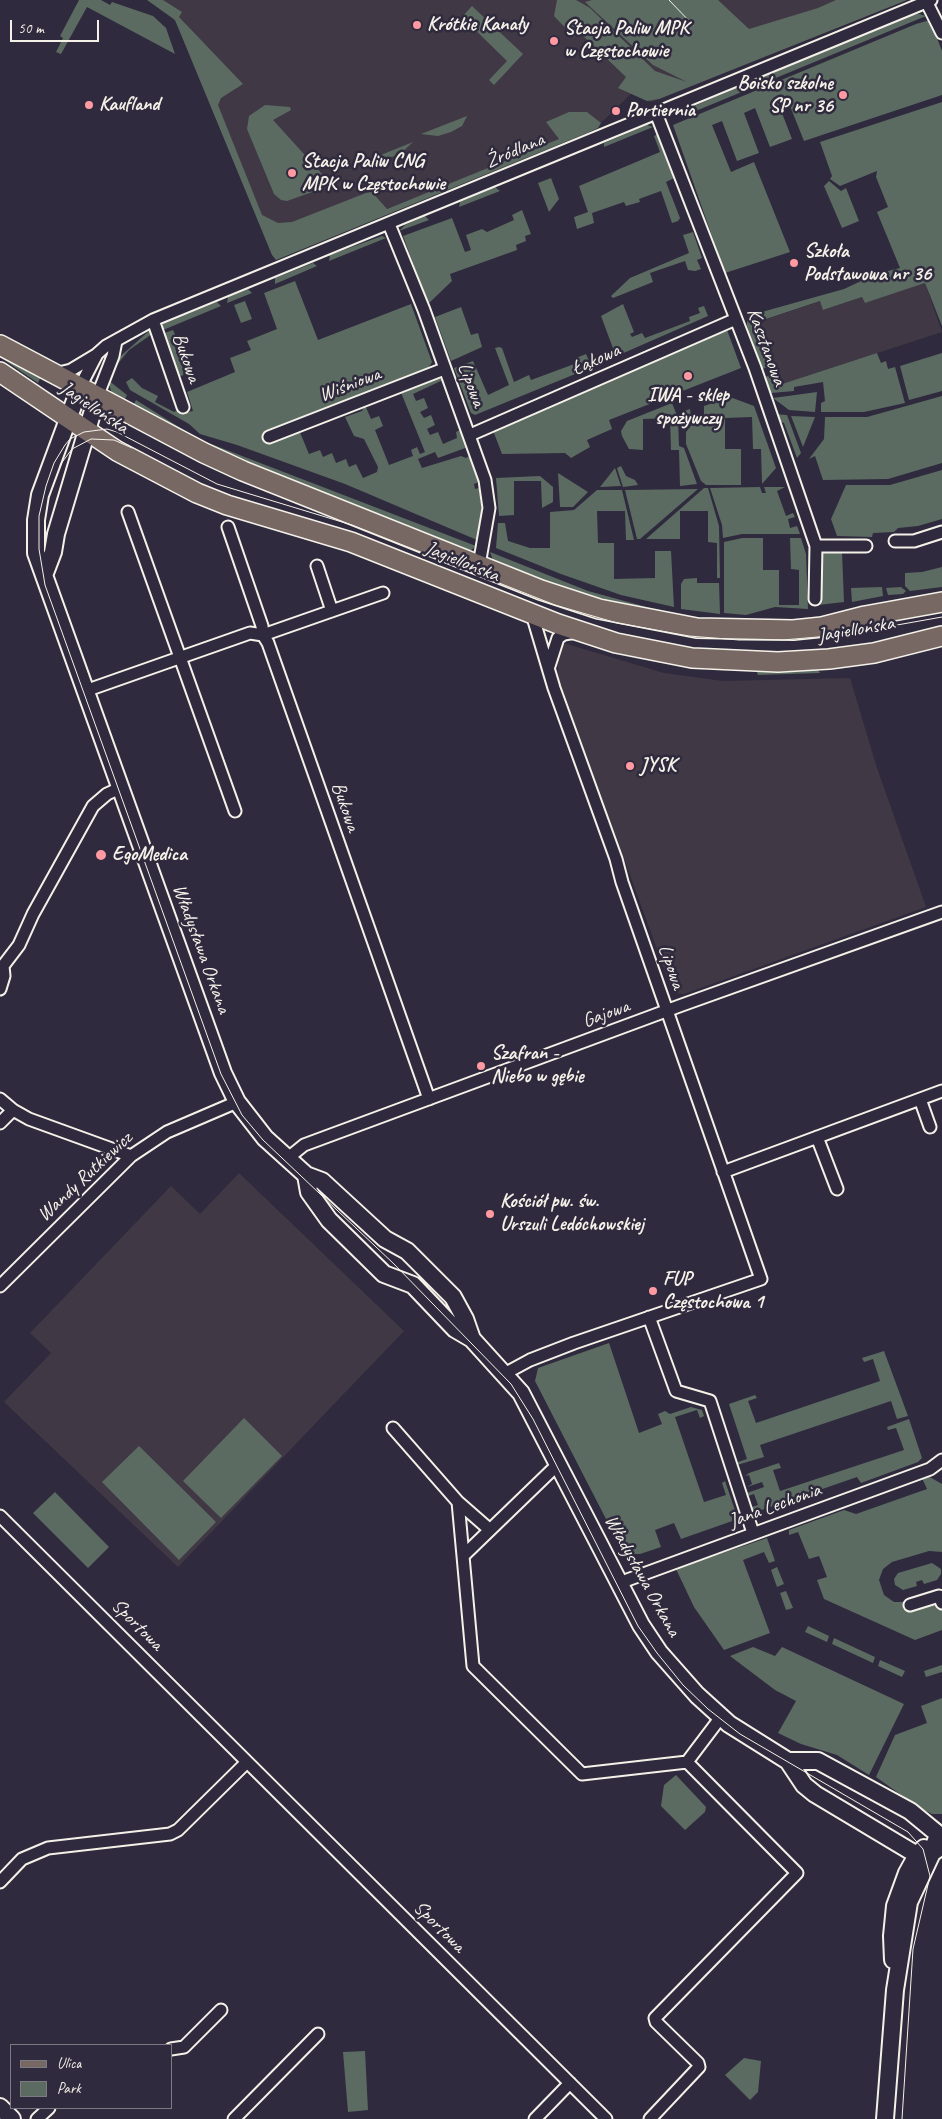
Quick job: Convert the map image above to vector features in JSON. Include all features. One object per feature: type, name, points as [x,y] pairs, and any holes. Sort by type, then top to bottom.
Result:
[{"type":"main road","name":"Jagiellońska","points":[[0,345],[204,453],[243,471],[541,590],[599,609],[670,624],[707,628],[793,630],[822,627],[865,616],[942,602]]},
{"type":"main road","name":"Jagiellońska","points":[[0,372],[117,451],[197,493],[228,505],[350,542],[581,632],[665,654],[749,663],[829,660],[874,653],[942,636]]},
{"type":"street","points":[[929,1],[942,33]]},
{"type":"street","name":"Źródlana","points":[[55,374],[71,370],[153,320],[929,1]]},
{"type":"street","name":"Kasztanowa","points":[[656,113],[736,319],[816,546],[815,599]]},
{"type":"street","name":"Lipowa","points":[[389,224],[424,310],[485,480],[488,508],[479,565]]},
{"type":"street","name":"Łąkowa","points":[[470,435],[736,319]]},
{"type":"street","name":"Bukowa","points":[[153,320],[183,407]]},
{"type":"street","points":[[45,573],[53,552],[56,534],[97,397],[113,356],[116,341]]},
{"type":"street","name":"Źródlana","points":[[80,387],[97,354]]},
{"type":"street","name":"Wiśniowa","points":[[269,437],[444,369]]},
{"type":"street","name":"Władysława Orkana","points":[[80,387],[44,481],[37,508],[36,553],[45,573],[223,1073],[237,1102],[254,1126],[306,1175],[322,1181],[385,1240],[407,1251],[453,1297],[465,1319],[472,1339]]},
{"type":"street","points":[[128,512],[235,811]]},
{"type":"street","name":"Bukowa","points":[[228,527],[262,626],[262,635],[268,643],[429,1099]]},
{"type":"street","points":[[895,541],[914,540],[942,532]]},
{"type":"street","points":[[816,546],[866,546]]},
{"type":"street","points":[[316,566],[332,611]]},
{"type":"street","points":[[86,691],[250,633],[262,635],[383,593]]},
{"type":"street","name":"Lipowa","points":[[532,614],[554,688],[616,859],[622,882],[760,1279],[649,1317]]},
{"type":"street","points":[[549,666],[558,638],[564,634],[581,632]]},
{"type":"street","points":[[0,988],[4,976],[2,967],[19,945],[93,806],[107,794],[120,788]]},
{"type":"street","name":"Gajowa","points":[[288,1158],[304,1145],[942,912]]},
{"type":"street","points":[[723,1172],[942,1091]]},
{"type":"street","points":[[0,1099],[13,1110],[29,1119],[131,1156]]},
{"type":"street","points":[[920,1099],[930,1127]]},
{"type":"street","name":"Wandy Rutkiewicz","points":[[0,1286],[131,1156],[167,1132],[237,1102]]},
{"type":"street","points":[[0,1123],[13,1110]]},
{"type":"street","points":[[816,1137],[837,1189]]},
{"type":"street","name":"Władysława Orkana","points":[[306,1175],[309,1192],[329,1220],[384,1274],[413,1285],[455,1329],[472,1339],[521,1392],[556,1468],[618,1583],[659,1652],[718,1720],[788,1760],[818,1761],[910,1811],[934,1844]]},
{"type":"street","points":[[506,1374],[530,1360],[649,1317],[676,1391],[710,1401],[753,1534]]},
{"type":"street","points":[[393,1428],[458,1502],[490,1530]]},
{"type":"street","name":"Jana Lechonia","points":[[618,1583],[930,1469],[942,1460]]},
{"type":"street","points":[[463,1556],[556,1468]]},
{"type":"street","points":[[458,1502],[473,1666],[582,1774],[687,1762],[718,1720]]},
{"type":"street","name":"Sportowa","points":[[0,1516],[606,2119]]},
{"type":"street","points":[[910,1606],[924,1599],[940,1596],[941,1604]]},
{"type":"street","name":"Władysława Orkana","points":[[788,1760],[804,1785],[815,1794],[934,1844]]},
{"type":"street","points":[[0,1882],[22,1859],[48,1848],[170,1834],[178,1830],[247,1762]]},
{"type":"street","points":[[650,2119],[699,2067],[698,2063],[656,2022],[655,2018],[797,1873],[687,1762]]},
{"type":"street","points":[[885,2119],[895,1990],[909,1902],[934,1844]]},
{"type":"street","points":[[172,2048],[184,2047],[221,2010]]},
{"type":"street","points":[[234,2119],[318,2034]]},
{"type":"street","points":[[535,2119],[570,2083]]},
{"type":"street","points":[[0,2107],[12,2119]]},
{"type":"street","points":[[37,2119],[48,2109]]},
{"type":"shaded area","points":[[150,0],[907,0],[652,102],[647,101],[634,91],[601,123],[272,255],[188,46],[170,12]]},
{"type":"shaded area","points":[[925,283],[942,332],[776,386],[752,318],[762,314],[764,320],[821,301],[824,310],[862,297],[865,303]]},
{"type":"shaded area","points":[[560,642],[664,673],[723,681],[850,678],[876,765],[926,907],[684,994],[673,993],[559,680],[557,660]]},
{"type":"shaded area","points":[[239,1173],[404,1331],[178,1567],[4,1402],[51,1353],[30,1333],[171,1186],[200,1214]]},
{"type":"green space","points":[[79,0],[101,0],[110,5],[112,2],[153,16],[166,28],[175,54],[87,7],[61,54],[56,52],[63,38],[60,36]]},
{"type":"green space","points":[[147,0],[163,0],[182,12],[179,17],[243,84],[221,98],[218,105],[262,215],[278,223],[292,222],[371,191],[387,209],[559,139],[546,122],[569,112],[587,112],[601,123],[598,128],[587,133],[276,260],[272,255],[175,20]]},
{"type":"green space","points":[[557,0],[576,0],[590,8],[655,71],[687,82],[653,65],[585,2],[592,0],[718,0],[749,29],[818,8],[836,0],[907,0],[659,99],[647,101],[618,88],[626,77],[579,32],[574,37],[554,16]]},
{"type":"green space","points":[[472,6],[523,54],[494,85],[489,80],[507,61],[462,17]]},
{"type":"green space","points":[[919,14],[926,16],[686,115],[680,112],[910,15]]},
{"type":"green space","points":[[930,20],[942,51],[942,95],[804,141],[786,96],[777,100],[792,139],[770,147],[755,108],[744,113],[759,153],[737,161],[722,121],[712,125],[731,172],[754,162],[790,252],[725,273],[673,125],[916,24]]},
{"type":"green space","points":[[942,102],[942,326],[925,283],[865,303],[862,297],[823,310],[820,301],[763,320],[761,315],[752,319],[769,367],[762,369],[747,326],[747,319],[751,315],[844,289],[876,274],[900,268],[877,212],[888,207],[876,177],[877,171],[840,186],[830,179],[832,176],[820,142]]},
{"type":"green space","points":[[265,105],[290,107],[291,110],[273,120],[332,185],[287,201],[281,200],[274,194],[247,129],[249,116]]},
{"type":"green space","points":[[467,116],[462,126],[451,132],[438,136],[421,134]]},
{"type":"green space","points":[[647,125],[653,127],[604,147],[604,143]]},
{"type":"green space","points":[[658,134],[674,178],[666,182],[680,218],[678,221],[672,223],[661,191],[639,199],[640,202],[626,206],[624,202],[592,213],[594,223],[577,229],[574,217],[588,212],[579,186],[660,152],[654,136]]},
{"type":"green space","points":[[413,142],[398,156],[371,159]]},
{"type":"green space","points":[[551,178],[559,199],[549,212],[538,183]]},
{"type":"green space","points":[[829,181],[841,191],[846,188],[859,221],[842,228],[824,186]]},
{"type":"green space","points":[[495,187],[500,191],[459,207],[460,202]]},
{"type":"green space","points":[[522,210],[531,234],[525,236],[526,241],[516,245],[517,250],[450,274],[452,281],[428,304],[403,236],[452,218],[465,252],[471,250],[466,235],[482,229],[487,232],[514,220],[512,215]]},
{"type":"green space","points":[[425,216],[429,220],[399,231],[405,225]]},
{"type":"green space","points":[[693,232],[702,258],[697,260],[701,269],[695,271],[688,270],[685,261],[650,273],[653,282],[613,298],[611,296],[630,278],[689,253],[683,235]]},
{"type":"green space","points":[[382,236],[386,238],[329,261],[330,255]]},
{"type":"green space","points":[[313,263],[317,266],[275,284],[275,278]]},
{"type":"green space","points":[[295,281],[318,340],[411,304],[432,362],[428,369],[264,434],[268,443],[299,430],[309,454],[320,450],[323,457],[332,453],[336,463],[346,459],[349,467],[356,464],[363,478],[377,472],[378,467],[364,439],[354,436],[345,417],[362,411],[365,405],[371,419],[379,416],[383,426],[375,430],[389,465],[413,456],[411,450],[417,447],[420,454],[425,452],[400,390],[433,377],[443,380],[413,394],[416,401],[424,398],[428,408],[420,412],[424,418],[431,415],[435,425],[427,429],[430,435],[438,432],[443,444],[457,438],[456,432],[462,429],[468,447],[438,458],[435,452],[418,459],[422,468],[461,456],[466,458],[471,455],[479,482],[474,484],[475,489],[479,488],[482,509],[477,540],[345,484],[237,445],[200,434],[189,424],[130,390],[126,382],[132,378],[142,388],[158,396],[155,402],[174,412],[179,409],[187,412],[193,411],[187,392],[235,372],[230,358],[251,350],[247,341],[277,329],[264,293]]},
{"type":"green space","points":[[248,289],[252,293],[227,303],[228,297]]},
{"type":"green space","points":[[245,301],[252,319],[241,323],[234,305]]},
{"type":"green space","points":[[217,302],[221,306],[163,330],[163,324]]},
{"type":"green space","points":[[623,304],[634,332],[630,334],[632,337],[642,333],[645,338],[690,321],[689,317],[700,313],[698,308],[704,306],[708,316],[619,355],[617,350],[614,351],[601,316]]},
{"type":"green space","points":[[461,307],[471,335],[478,333],[482,347],[451,361],[435,317]]},
{"type":"green space","points":[[726,327],[741,368],[609,420],[612,429],[587,440],[590,447],[571,458],[565,453],[502,454],[492,428]]},
{"type":"green space","points":[[173,330],[180,345],[175,347],[185,374],[179,377],[162,334]]},
{"type":"green space","points":[[149,331],[152,334],[129,350],[112,371],[115,361]]},
{"type":"green space","points":[[495,348],[502,348],[514,382],[529,375],[531,380],[577,363],[576,358],[586,354],[590,363],[584,365],[585,370],[475,415],[471,413],[454,368],[473,361],[488,395],[509,385]]},
{"type":"green space","points":[[0,352],[42,374],[38,383],[0,357]]},
{"type":"green space","points":[[877,353],[881,363],[886,361],[888,369],[895,367],[905,403],[864,412],[821,412],[821,403],[825,401],[823,382],[794,387],[794,391],[771,393],[765,377],[771,375],[776,386]]},
{"type":"green space","points":[[942,353],[942,391],[909,400],[900,366]]},
{"type":"green space","points":[[108,380],[127,395],[123,403],[112,394]]},
{"type":"green space","points":[[817,392],[815,412],[789,410],[773,398]]},
{"type":"green space","points":[[942,396],[942,463],[888,479],[823,480],[815,456],[809,459],[824,439],[825,417],[867,417]]},
{"type":"green space","points":[[730,397],[754,406],[776,468],[762,484],[761,449],[753,449],[752,417],[725,418],[725,449],[741,449],[741,485],[706,485],[701,481],[686,444],[686,432],[698,417],[704,417],[704,406]]},
{"type":"green space","points":[[136,400],[198,439],[476,546],[470,551],[463,552],[247,466],[132,408]]},
{"type":"green space","points":[[672,403],[678,418],[679,446],[684,448],[697,484],[680,486],[679,450],[671,450],[670,418],[643,419],[643,450],[629,449],[622,436],[621,431],[627,421]]},
{"type":"green space","points":[[690,409],[691,416],[684,428],[682,412]]},
{"type":"green space","points":[[772,414],[787,415],[801,453],[797,458],[784,423],[776,420]]},
{"type":"green space","points":[[791,416],[815,417],[803,447]]},
{"type":"green space","points":[[621,466],[626,476],[635,480],[638,485],[623,487],[617,468]]},
{"type":"green space","points":[[615,468],[621,486],[600,487]]},
{"type":"green space","points":[[942,470],[942,519],[918,526],[898,528],[894,532],[873,533],[872,537],[837,536],[831,519],[846,485],[890,485]]},
{"type":"green space","points":[[558,473],[588,492],[573,507],[560,507]]},
{"type":"green space","points":[[540,476],[553,487],[553,502],[542,508],[541,481],[514,481],[514,515],[499,516],[496,478]]},
{"type":"green space","points":[[760,487],[762,493],[766,493],[764,487],[785,487],[777,491],[786,516],[793,513],[795,517],[788,519],[790,528],[797,526],[800,534],[742,534],[723,538],[722,525],[710,488]]},
{"type":"green space","points":[[704,488],[708,488],[719,526],[720,578],[717,578],[717,543],[708,542],[708,511],[680,511],[680,539],[646,539]]},
{"type":"green space","points":[[698,489],[640,539],[637,539],[625,490]]},
{"type":"green space","points":[[597,490],[622,490],[634,540],[626,540],[625,511],[597,511],[598,543],[614,543],[614,579],[655,578],[655,551],[671,551],[674,607],[621,595],[496,548],[498,523],[505,523],[508,541],[530,548],[550,548],[550,512],[574,510]]},
{"type":"green space","points":[[742,538],[763,538],[763,570],[779,570],[779,605],[799,605],[799,570],[791,569],[790,538],[801,538],[806,554],[808,609],[775,607],[746,615],[724,613],[724,542]]},
{"type":"green space","points":[[827,551],[842,552],[844,602],[818,605],[819,553]]},
{"type":"green space","points":[[490,552],[588,591],[672,614],[670,616],[576,595],[494,563]]},
{"type":"green space","points":[[942,567],[942,587],[910,591],[905,586],[905,573],[922,572]]},
{"type":"green space","points":[[697,578],[697,583],[719,583],[720,614],[681,609],[681,584],[684,579]]},
{"type":"green space","points":[[882,587],[883,596],[852,602],[851,588]]},
{"type":"green space","points":[[901,587],[906,591],[903,594],[888,595],[886,588]]},
{"type":"green space","points":[[816,667],[820,673],[758,675],[757,673],[758,670]]},
{"type":"green space","points":[[609,1343],[639,1433],[662,1424],[658,1414],[665,1411],[670,1414],[691,1407],[702,1410],[704,1416],[700,1418],[697,1410],[675,1417],[704,1502],[726,1495],[722,1483],[725,1481],[738,1519],[681,1539],[674,1523],[655,1530],[661,1547],[640,1554],[624,1554],[535,1381],[538,1368]]},
{"type":"green space","points":[[884,1351],[908,1416],[897,1419],[891,1401],[760,1445],[764,1457],[737,1465],[738,1462],[747,1459],[729,1404],[755,1395],[757,1398],[748,1401],[756,1423],[880,1381],[873,1359],[864,1362],[862,1358]]},
{"type":"green space","points":[[244,1418],[282,1456],[221,1518],[183,1481]]},
{"type":"green space","points":[[909,1419],[922,1458],[918,1462],[861,1483],[857,1477],[753,1513],[752,1507],[758,1505],[754,1494],[748,1496],[747,1493],[764,1487],[762,1482],[747,1487],[752,1484],[749,1475],[745,1476],[749,1473],[779,1463],[781,1468],[773,1470],[780,1491],[904,1450],[896,1428],[888,1430],[887,1427]]},
{"type":"green space","points":[[139,1446],[216,1522],[179,1560],[102,1482]]},
{"type":"green space","points":[[928,1476],[942,1484],[942,1552],[929,1551],[892,1562],[883,1569],[879,1580],[884,1595],[894,1602],[938,1602],[942,1607],[942,1630],[915,1640],[824,1599],[817,1580],[827,1577],[819,1556],[809,1559],[798,1532],[789,1535],[789,1530],[844,1510],[856,1514],[927,1489],[922,1478]]},
{"type":"green space","points":[[55,1492],[109,1547],[88,1568],[33,1513]]},
{"type":"green space","points":[[767,1538],[775,1561],[769,1563],[764,1552],[743,1560],[770,1633],[724,1650],[694,1607],[676,1569]]},
{"type":"green space","points":[[932,1563],[941,1569],[941,1574],[937,1580],[924,1584],[922,1580],[916,1582],[917,1586],[903,1590],[895,1585],[894,1579],[898,1573]]},
{"type":"green space","points":[[777,1567],[784,1584],[777,1587],[771,1570]]},
{"type":"green space","points":[[786,1591],[793,1608],[786,1610],[780,1593]]},
{"type":"green space","points":[[808,1626],[829,1636],[827,1642],[805,1632]]},
{"type":"green space","points":[[834,1638],[875,1657],[873,1663],[832,1644]]},
{"type":"green space","points":[[753,1647],[775,1656],[782,1647],[904,1704],[869,1775],[837,1755],[801,1744],[778,1733],[796,1701],[775,1690],[730,1656]]},
{"type":"green space","points":[[880,1660],[905,1671],[902,1677],[878,1666]]},
{"type":"green space","points":[[942,1665],[942,1672],[926,1677],[924,1671]]},
{"type":"green space","points":[[942,1698],[942,1814],[932,1814],[918,1807],[876,1777],[895,1735],[927,1723],[921,1706]]},
{"type":"green space","points":[[676,1775],[706,1807],[705,1812],[685,1830],[661,1806],[664,1785]]},
{"type":"green space","points":[[365,2051],[368,2110],[348,2112],[343,2052]]},
{"type":"green space","points":[[744,2058],[761,2061],[758,2092],[750,2100],[725,2075]]},
{"type":"tram line","points":[[669,0],[693,25]]},
{"type":"tram line","points":[[902,2119],[913,1949],[930,1876],[923,1849],[908,1832],[740,1734],[708,1709],[683,1685],[638,1626],[533,1419],[511,1384],[394,1264],[263,1140],[242,1115],[221,1074],[45,585],[39,549],[39,516],[54,463],[65,445],[70,439],[84,432],[107,429],[117,432],[217,484],[352,525],[555,605],[617,623],[689,636],[739,640],[783,640],[841,635],[942,617]]},
{"type":"tram line","points":[[60,465],[72,449],[91,439],[114,440],[132,448]]},
{"type":"place","name":"Krótkie Kanały","points":[[417,25]]},
{"type":"place","name":"Stacja Paliw MPK w Częstochowie","points":[[554,41]]},
{"type":"place","name":"Boisko szkolne SP nr 36","points":[[843,95]]},
{"type":"place","name":"Kaufland","points":[[89,105]]},
{"type":"place","name":"Portiernia","points":[[616,111]]},
{"type":"place","name":"Stacja Paliw CNG MPK w Częstochowie","points":[[292,173]]},
{"type":"place","name":"Szkoła Podstawowa nr 36","points":[[794,263]]},
{"type":"place","name":"IWA - sklep spożywczy","points":[[688,376]]},
{"type":"place","name":"JYSK","points":[[630,766]]},
{"type":"place","name":"EgoMedica","points":[[101,855]]},
{"type":"place","name":"Szafran - Niebo w gębie","points":[[481,1066]]},
{"type":"place","name":"Kościół pw. św. Urszuli Ledóchowskiej","points":[[490,1214]]},
{"type":"place","name":"FUP Częstochowa 1","points":[[653,1291]]}]
